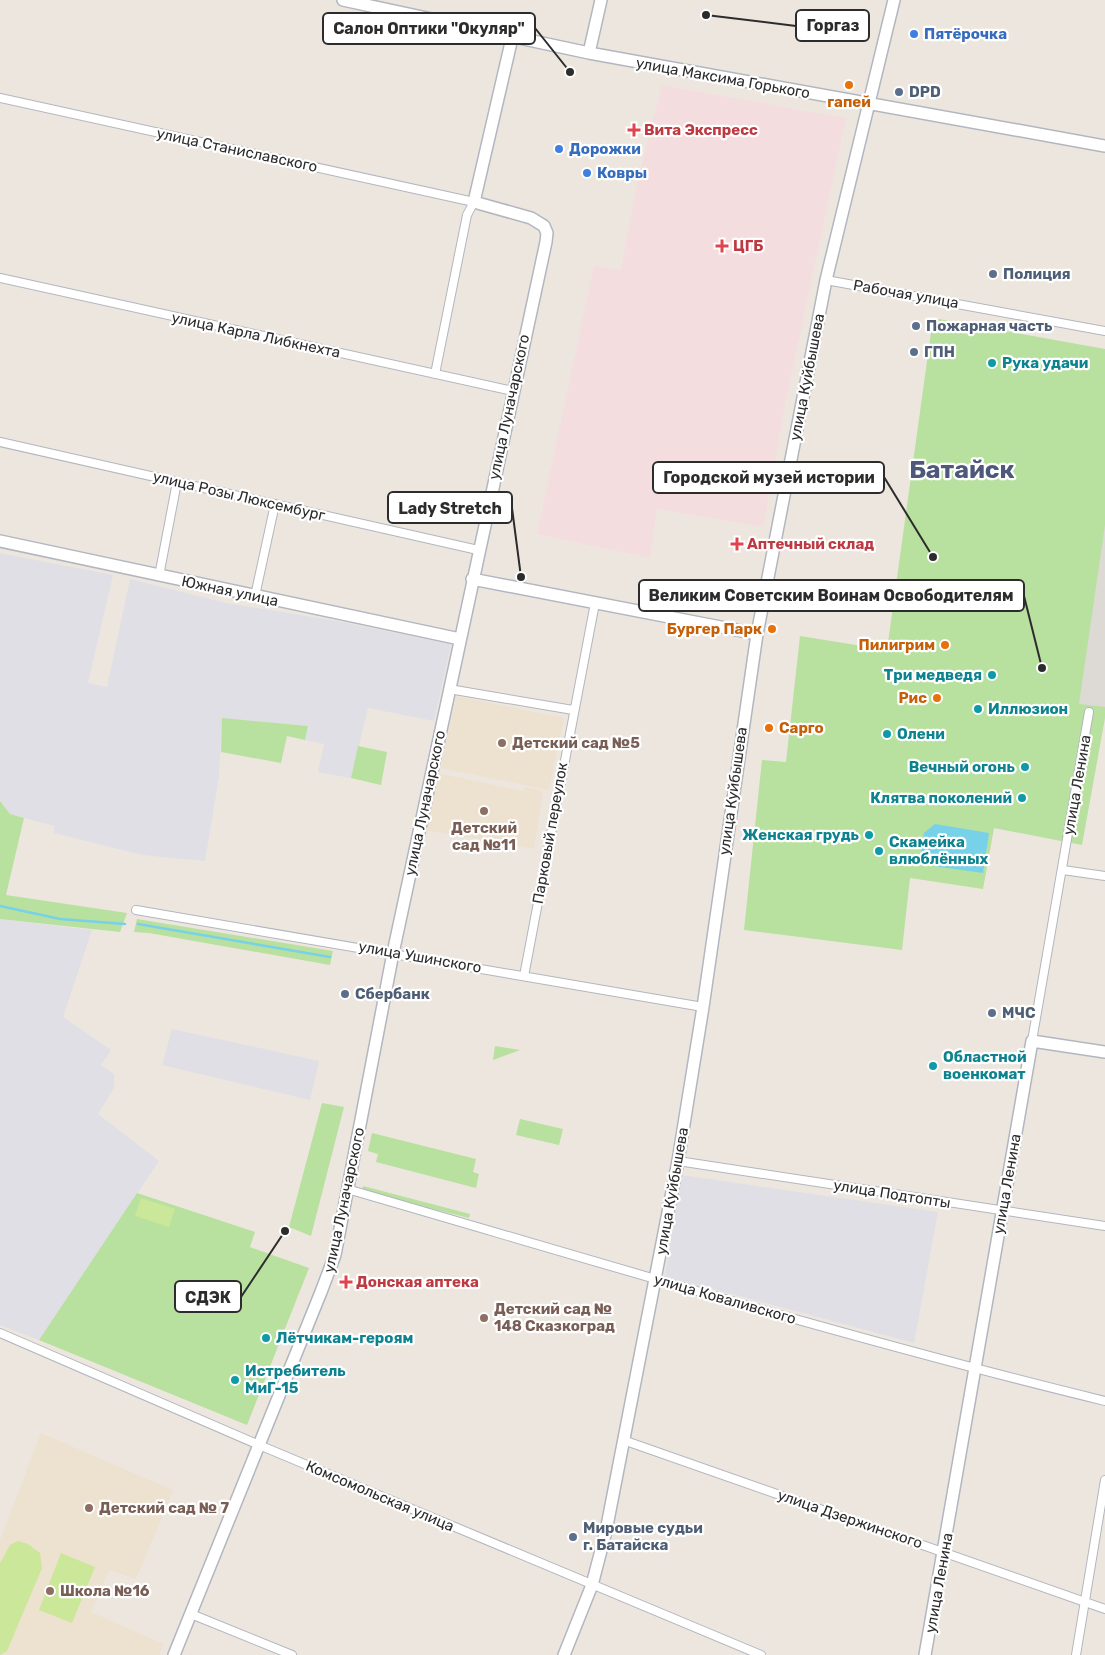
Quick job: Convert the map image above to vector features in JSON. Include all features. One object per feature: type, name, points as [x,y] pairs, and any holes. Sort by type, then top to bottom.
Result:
[{"type":"street","name":"улица Максима Горького","points":[[343,0],[512,38],[589,53],[869,105],[1105,146]]},
{"type":"street","points":[[589,53],[601,0]]},
{"type":"street","name":"улица Куйбышева","points":[[564,1655],[592,1585],[606,1531],[678,1161],[703,1007],[757,634],[826,280],[894,0]]},
{"type":"street","points":[[435,374],[467,215],[474,202],[512,38]]},
{"type":"street","name":"улица Станиславского","points":[[0,98],[474,202]]},
{"type":"street","name":"улица Луначарского","points":[[174,1655],[330,1268],[393,953],[547,233],[544,226],[531,218],[474,202]]},
{"type":"street","name":"улица Карла Либкнехта","points":[[0,278],[513,391]]},
{"type":"street","name":"Рабочая улица","points":[[826,280],[1105,331]]},
{"type":"street","name":"улица Розы Люксембург","points":[[0,442],[478,550]]},
{"type":"street","points":[[160,576],[177,482]]},
{"type":"street","points":[[254,596],[275,504]]},
{"type":"street","name":"Южная улица","points":[[0,542],[460,639]]},
{"type":"street","points":[[472,579],[757,634]]},
{"type":"street","name":"Парковый переулок","points":[[524,976],[573,710],[595,603]]},
{"type":"street","points":[[449,688],[573,710]]},
{"type":"street","name":"улица Ленина","points":[[925,1655],[1090,712]]},
{"type":"street","points":[[1063,870],[1105,876]]},
{"type":"street","name":"улица Ушинского","points":[[136,910],[703,1007]]},
{"type":"street","points":[[1032,1040],[1105,1052]]},
{"type":"street","name":"улица Подтопты","points":[[678,1161],[1105,1226]]},
{"type":"street","name":"улица Коваливского","points":[[347,1190],[975,1369],[1105,1401]]},
{"type":"street","name":"Комсомольская улица","points":[[0,1333],[258,1445],[761,1655]]},
{"type":"street","name":"улица Дзержинского","points":[[623,1440],[1105,1609]]},
{"type":"street","points":[[1076,1655],[1105,1480]]},
{"type":"street","points":[[191,1614],[292,1655]]},
{"type":"shaded area","points":[[662,85],[846,118],[785,405],[763,527],[657,509],[650,558],[537,534],[594,266],[621,270],[637,184]]},
{"type":"shaded area","points":[[1105,525],[1105,707],[1079,704]]},
{"type":"shaded area","points":[[0,553],[113,575],[88,683],[107,687],[130,579],[226,603],[331,620],[451,644],[434,721],[368,708],[351,778],[318,772],[324,744],[305,740],[308,726],[222,719],[219,777],[205,861],[142,855],[54,833],[54,826],[10,814],[0,801]]},
{"type":"shaded area","name":"Детский сад №5","points":[[456,696],[564,718],[549,790],[441,768]]},
{"type":"shaded area","name":"Детский сад №11","points":[[436,773],[524,791],[525,787],[543,791],[534,849],[425,830]]},
{"type":"shaded area","points":[[0,919],[92,930],[63,1017],[111,1050],[101,1065],[114,1074],[114,1088],[98,1114],[159,1161],[39,1340],[0,1325]]},
{"type":"shaded area","points":[[172,1029],[319,1061],[310,1100],[162,1065]]},
{"type":"shaded area","points":[[681,1175],[938,1212],[914,1343],[665,1276]]},
{"type":"shaded area","points":[[41,1433],[173,1490],[136,1579],[109,1570],[91,1612],[164,1644],[159,1655],[0,1655],[0,1540]]},
{"type":"green space","points":[[933,318],[1105,349],[1105,718],[1082,845],[994,828],[983,889],[910,878],[902,950],[744,930],[762,760],[786,762],[800,636],[887,650]]},
{"type":"green space","points":[[222,718],[308,726],[305,740],[287,736],[281,763],[221,752]]},
{"type":"green space","points":[[358,746],[387,752],[381,785],[351,778]]},
{"type":"green space","points":[[0,801],[10,814],[24,818],[6,895],[127,913],[120,932],[0,919]]},
{"type":"green space","points":[[137,919],[333,951],[330,965],[149,933],[134,932]]},
{"type":"green space","points":[[495,1046],[520,1050],[493,1060]]},
{"type":"green space","points":[[322,1103],[344,1107],[311,1236],[289,1227]]},
{"type":"green space","points":[[520,1119],[563,1129],[559,1145],[516,1135]]},
{"type":"green space","points":[[372,1133],[476,1159],[473,1172],[479,1174],[476,1188],[376,1162],[378,1154],[368,1151]]},
{"type":"green space","points":[[363,1186],[470,1214],[469,1218],[362,1191]]},
{"type":"green space","points":[[137,1193],[255,1232],[250,1247],[309,1268],[247,1425],[39,1340]]},
{"type":"green space","points":[[141,1198],[175,1209],[169,1227],[135,1216]]},
{"type":"green space","points":[[18,1541],[28,1544],[40,1553],[42,1568],[7,1651],[0,1655],[0,1563],[10,1545]]},
{"type":"green space","points":[[61,1553],[95,1567],[72,1623],[39,1610]]},
{"type":"water","points":[[935,824],[989,833],[983,873],[919,864],[924,833]]},
{"type":"waterway","points":[[0,906],[60,919],[125,924]]},
{"type":"waterway","points":[[138,924],[330,957]]},
{"type":"place","name":"Горгаз","points":[[706,15]]},
{"type":"place","name":"Пятёрочка","points":[[914,34]]},
{"type":"place","name":"Салон Оптики \"Окуляр\"","points":[[570,72]]},
{"type":"place","name":"гапей","points":[[849,85]]},
{"type":"place","name":"DPD","points":[[899,92]]},
{"type":"place","name":"Вита Экспресс","points":[[634,130]]},
{"type":"place","name":"Дорожки","points":[[559,149]]},
{"type":"place","name":"Ковры","points":[[587,173]]},
{"type":"place","name":"ЦГБ","points":[[722,246]]},
{"type":"place","name":"Полиция","points":[[993,274]]},
{"type":"place","name":"Пожарная часть","points":[[916,326]]},
{"type":"place","name":"ГПН","points":[[914,352]]},
{"type":"place","name":"Рука удачи","points":[[992,363]]},
{"type":"place","name":"Аптечный склад","points":[[737,544]]},
{"type":"place","name":"Городской музей истории","points":[[933,557]]},
{"type":"place","name":"Lady Stretch","points":[[521,577]]},
{"type":"place","name":"Бургер Парк","points":[[772,629]]},
{"type":"place","name":"Пилигрим","points":[[945,645]]},
{"type":"place","name":"Великим Советским Воинам Освободителям","points":[[1042,668]]},
{"type":"place","name":"Три медведя","points":[[992,675]]},
{"type":"place","name":"Рис","points":[[937,698]]},
{"type":"place","name":"Иллюзион","points":[[978,709]]},
{"type":"place","name":"Сарго","points":[[769,728]]},
{"type":"place","name":"Олени","points":[[887,734]]},
{"type":"place","name":"Детский сад №5","points":[[502,743]]},
{"type":"place","name":"Вечный огонь","points":[[1025,767]]},
{"type":"place","name":"Клятва поколений","points":[[1022,798]]},
{"type":"place","name":"Детский сад №11","points":[[484,811]]},
{"type":"place","name":"Женская грудь","points":[[869,835]]},
{"type":"place","name":"Скамейка влюблённых","points":[[879,851]]},
{"type":"place","name":"Сбербанк","points":[[345,994]]},
{"type":"place","name":"МЧС","points":[[992,1013]]},
{"type":"place","name":"Областной военкомат","points":[[933,1066]]},
{"type":"place","name":"СДЭК","points":[[285,1231]]},
{"type":"place","name":"Донская аптека","points":[[346,1282]]},
{"type":"place","name":"Детский сад № 148 Сказкоград","points":[[484,1318]]},
{"type":"place","name":"Лётчикам-героям","points":[[266,1338]]},
{"type":"place","name":"Истребитель МиГ-15","points":[[235,1380]]},
{"type":"place","name":"Детский сад № 7","points":[[89,1508]]},
{"type":"place","name":"Мировые судьи г. Батайска","points":[[573,1537]]},
{"type":"place","name":"Школа №16","points":[[50,1591]]},
{"type":"district","name":"Батайск","points":[[962,469]]}]
